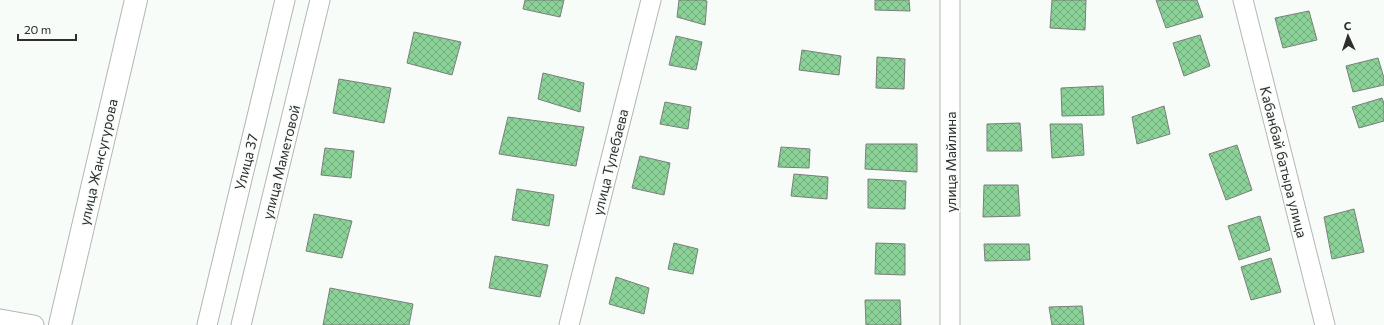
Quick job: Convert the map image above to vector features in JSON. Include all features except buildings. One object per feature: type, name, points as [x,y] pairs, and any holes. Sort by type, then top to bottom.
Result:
[{"type":"main road","name":"улица Жансугурова","points":[[60,325],[136,0]]},
{"type":"street","name":"Улица 37","points":[[206,325],[285,0]]},
{"type":"street","name":"улица Маметовой","points":[[241,325],[320,0]]},
{"type":"street","name":"улица Тулебаева","points":[[569,325],[651,0]]},
{"type":"street","name":"улица Майлина","points":[[950,0],[950,325]]},
{"type":"street","name":"Кабанбай батыра улица","points":[[1242,0],[1325,325]]},
{"type":"street","points":[[0,319],[34,325]]}]
